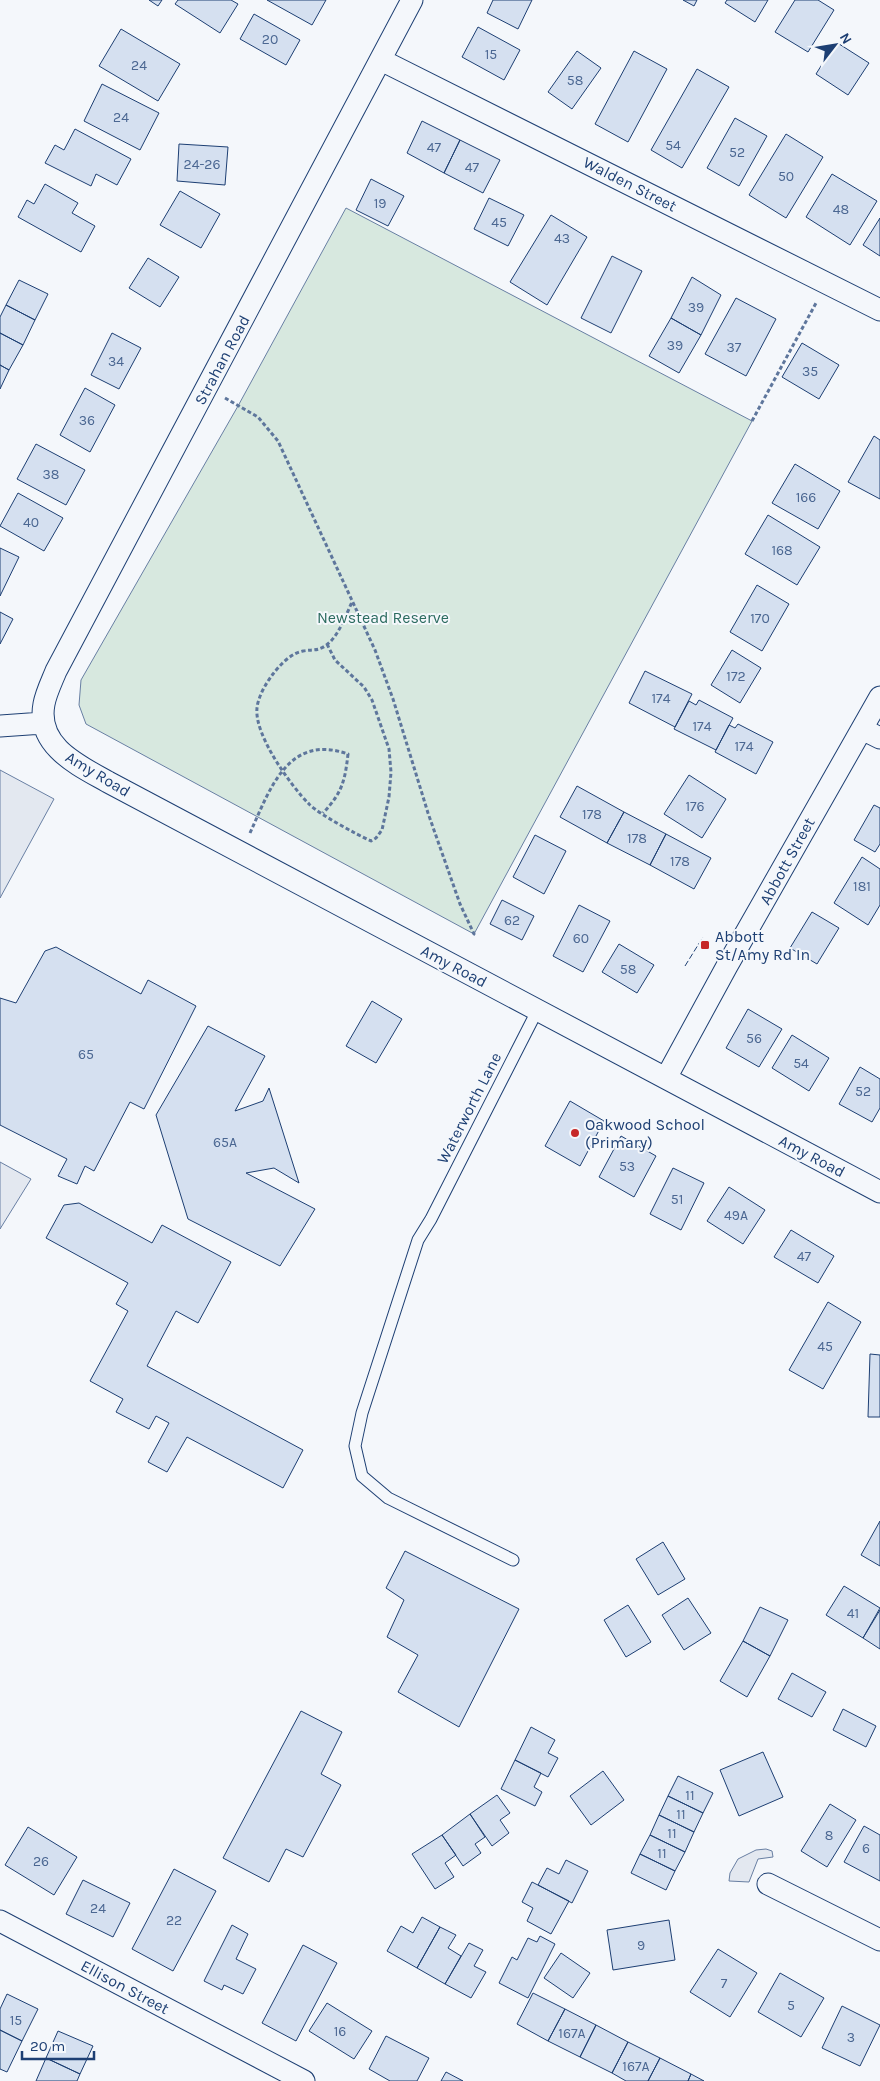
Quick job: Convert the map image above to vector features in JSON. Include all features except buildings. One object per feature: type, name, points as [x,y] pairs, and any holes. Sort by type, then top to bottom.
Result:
[{"type":"street","name":"Strahan Road","points":[[43,723],[44,704],[56,671],[412,0]]},
{"type":"street","name":"Walden Street","points":[[381,60],[880,310]]},
{"type":"street","name":"Abbott Street","points":[[666,1078],[871,733],[880,698]]},
{"type":"street","points":[[0,726],[43,723]]},
{"type":"street","name":"Amy Road","points":[[43,723],[51,741],[61,753],[77,764],[880,1192]]},
{"type":"street","points":[[768,1884],[880,1940]]},
{"type":"street","name":"Ellison Street","points":[[0,1921],[304,2081]]},
{"type":"lane","name":"Waterworth Lane","points":[[513,1560],[388,1498],[362,1476],[355,1446],[362,1413],[418,1240],[431,1219],[537,1010]]},
{"type":"path","points":[[752,421],[827,282]]},
{"type":"path","points":[[207,388],[258,417],[278,441],[375,650],[393,699],[428,813],[473,935]]},
{"type":"path","points":[[327,644],[335,660],[364,688],[372,700],[389,749],[391,772],[389,797],[382,830],[371,841],[310,805],[282,772],[262,732],[257,710],[262,692],[272,675],[288,658],[302,651],[313,652],[327,644],[338,631],[352,602]]},
{"type":"path","points":[[241,852],[269,791],[282,772],[300,754],[320,748],[348,754],[343,786],[336,800],[322,813]]},
{"type":"green space","name":"Newstead Reserve","points":[[346,208],[752,421],[474,934],[86,724],[79,705],[81,680],[238,406]]},
{"type":"shaded area","points":[[0,770],[54,799],[0,898]]},
{"type":"shaded area","points":[[0,1162],[31,1179],[0,1229]]},
{"type":"shaded area","points":[[766,1849],[772,1851],[773,1857],[758,1859],[749,1882],[729,1881],[730,1873],[738,1859],[756,1850]]},
{"type":"fence","points":[[685,966],[703,937]]},
{"type":"place","name":"Abbott St/Amy Rd In","points":[[705,945]]},
{"type":"place","name":"Oakwood School (Primary)","points":[[575,1133]]}]
